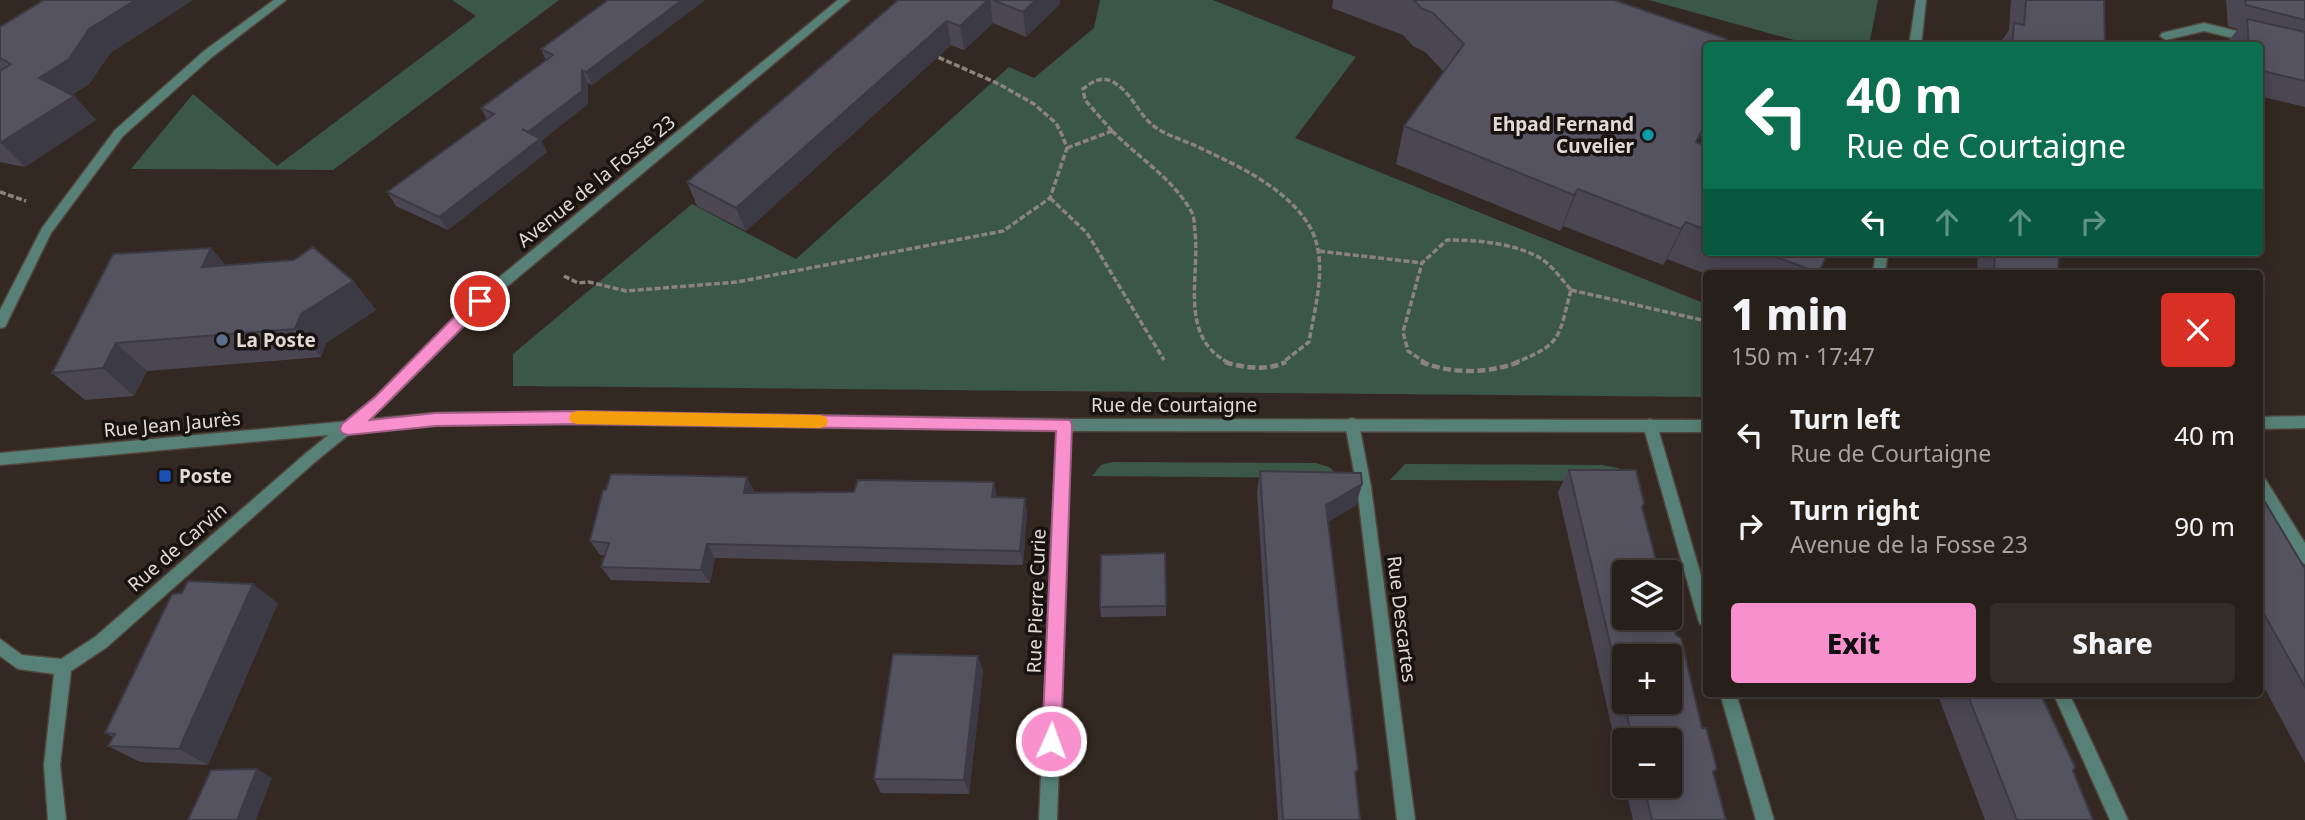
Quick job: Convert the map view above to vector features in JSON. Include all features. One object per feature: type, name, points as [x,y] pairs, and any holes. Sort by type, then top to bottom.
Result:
[{"type":"street","points":[[0,323],[46,231],[119,133],[208,54],[281,0]]},
{"type":"street","name":"Avenue de la Fosse 23","points":[[348,429],[380,401],[459,320],[845,0]]},
{"type":"street","points":[[1916,42],[1921,0]]},
{"type":"street","points":[[2166,36],[2204,27],[2267,42]]},
{"type":"street","name":"Rue de Courtaigne","points":[[348,429],[436,419],[578,418],[1064,425],[1703,426]]},
{"type":"street","points":[[2263,423],[2305,422]]},
{"type":"street","name":"Rue Pierre Curie","points":[[1048,820],[1064,425]]},
{"type":"street","name":"Rue Descartes","points":[[1352,425],[1364,487],[1406,820]]},
{"type":"street","points":[[1650,425],[1703,609]]},
{"type":"street","name":"Rue Jean Jaurès","points":[[0,459],[348,429]]},
{"type":"street","name":"Rue de Carvin","points":[[63,667],[101,642],[310,458],[348,429]]},
{"type":"street","points":[[2263,488],[2305,557]]},
{"type":"street","points":[[0,646],[19,662],[63,667],[52,765],[57,820]]},
{"type":"street","points":[[1729,697],[1765,820]]},
{"type":"street","points":[[2063,697],[2119,820]]},
{"type":"path","points":[[531,259],[578,283],[589,282],[618,290],[737,282],[1003,231],[1050,198],[1067,148],[1057,123],[1004,87],[929,53]]},
{"type":"path","points":[[1102,80],[1116,82],[1126,90],[1144,117],[1155,127],[1238,168],[1274,190],[1306,219],[1320,251],[1309,342],[1291,359],[1277,366],[1255,368],[1227,363],[1208,348],[1194,316],[1196,239],[1193,213],[1171,184],[1138,158],[1112,131],[1085,100],[1083,89],[1087,85],[1102,80]]},
{"type":"path","points":[[1067,148],[1112,131]]},
{"type":"path","points":[[1050,198],[1087,233],[1164,360]]},
{"type":"path","points":[[1571,290],[1558,338],[1541,353],[1502,368],[1451,372],[1422,362],[1408,351],[1403,332],[1422,263],[1447,240],[1468,240],[1519,249],[1542,259],[1571,290],[1703,320]]},
{"type":"path","points":[[1320,251],[1422,263]]},
{"type":"green space","points":[[452,0],[559,0],[333,170],[131,169],[193,94],[277,166],[476,16]]},
{"type":"green space","points":[[1100,0],[1213,0],[1356,57],[1295,138],[1703,303],[1703,397],[513,386],[513,354],[692,204],[796,259],[1009,67],[1034,78],[1094,28]]},
{"type":"green space","points":[[1649,0],[1878,0],[1870,42],[1801,42]]},
{"type":"green space","points":[[1112,462],[1316,463],[1329,467],[1340,478],[1092,476],[1101,465]]},
{"type":"green space","points":[[1405,464],[1602,465],[1618,468],[1635,481],[1390,480]]},
{"type":"building","points":[[44,0],[136,0],[89,29],[69,59],[39,78],[74,96],[0,143],[0,71],[11,64],[0,58],[0,27]]},
{"type":"building","points":[[608,0],[682,0],[586,72],[582,70],[582,91],[528,132],[522,129],[540,139],[439,217],[387,192],[494,114],[481,108],[553,55],[541,49]]},
{"type":"building","points":[[898,0],[988,0],[960,26],[947,21],[736,208],[687,182]]},
{"type":"building","points":[[993,0],[1036,0],[1023,12]]},
{"type":"building","name":"Ehpad Fernand Cuvelier","points":[[1414,0],[1614,0],[1727,39],[1726,42],[1703,42],[1703,128],[1696,142],[1703,145],[1703,229],[1686,222],[1681,229],[1578,189],[1574,195],[1404,126],[1464,44],[1433,13],[1421,8]]},
{"type":"building","points":[[2026,0],[2104,0],[2105,42],[2012,42],[2014,23],[2024,25]]},
{"type":"building","points":[[2245,0],[2305,0],[2305,20],[2246,5]]},
{"type":"building","points":[[2247,19],[2305,32],[2305,81],[2263,71],[2263,42],[2249,42]]},
{"type":"building","points":[[313,247],[353,281],[301,314],[295,329],[116,343],[103,368],[52,373],[113,254],[211,248],[202,267],[294,260]]},
{"type":"building","points":[[1774,256],[1826,256],[1820,270],[1811,270]]},
{"type":"building","points":[[1995,256],[2059,256],[2058,270],[1994,270]]},
{"type":"building","points":[[1569,470],[1636,470],[1644,503],[1642,507],[1656,560],[1612,560],[1612,630],[1675,630],[1676,635],[1681,638],[1702,728],[1706,728],[1717,769],[1713,772],[1726,820],[1652,820],[1647,798],[1682,798],[1682,728],[1630,728],[1627,714],[1682,714],[1682,644],[1612,644],[1612,651]]},
{"type":"building","points":[[1260,471],[1361,473],[1362,484],[1326,505],[1358,769],[1355,772],[1360,820],[1283,820]]},
{"type":"building","points":[[611,474],[747,477],[744,493],[854,492],[858,480],[994,482],[992,497],[1025,498],[1020,551],[707,544],[701,570],[601,567],[609,543],[590,541],[603,490],[606,490]]},
{"type":"building","points":[[2263,499],[2305,569],[2305,687],[2263,612]]},
{"type":"building","points":[[1165,553],[1166,606],[1100,607],[1101,555]]},
{"type":"building","points":[[188,581],[253,584],[179,749],[108,746],[115,734],[105,733],[172,594],[182,593]]},
{"type":"building","points":[[893,654],[978,656],[964,780],[874,779]]},
{"type":"building","points":[[1969,697],[2042,697],[2075,767],[2073,771],[2093,820],[2017,820]]},
{"type":"building","points":[[257,769],[237,820],[188,820],[211,770]]},
{"type":"slow traffic","points":[[577,418],[820,421]]},
{"type":"place","name":"Ehpad Fernand Cuvelier","points":[[1648,135]]},
{"type":"place","name":"La Poste","points":[[222,340]]},
{"type":"place","name":"Poste","points":[[165,476]]},
{"type":"route","points":[[480,301],[380,401],[348,429],[436,419],[578,418],[1064,425],[1051,741]]}]
